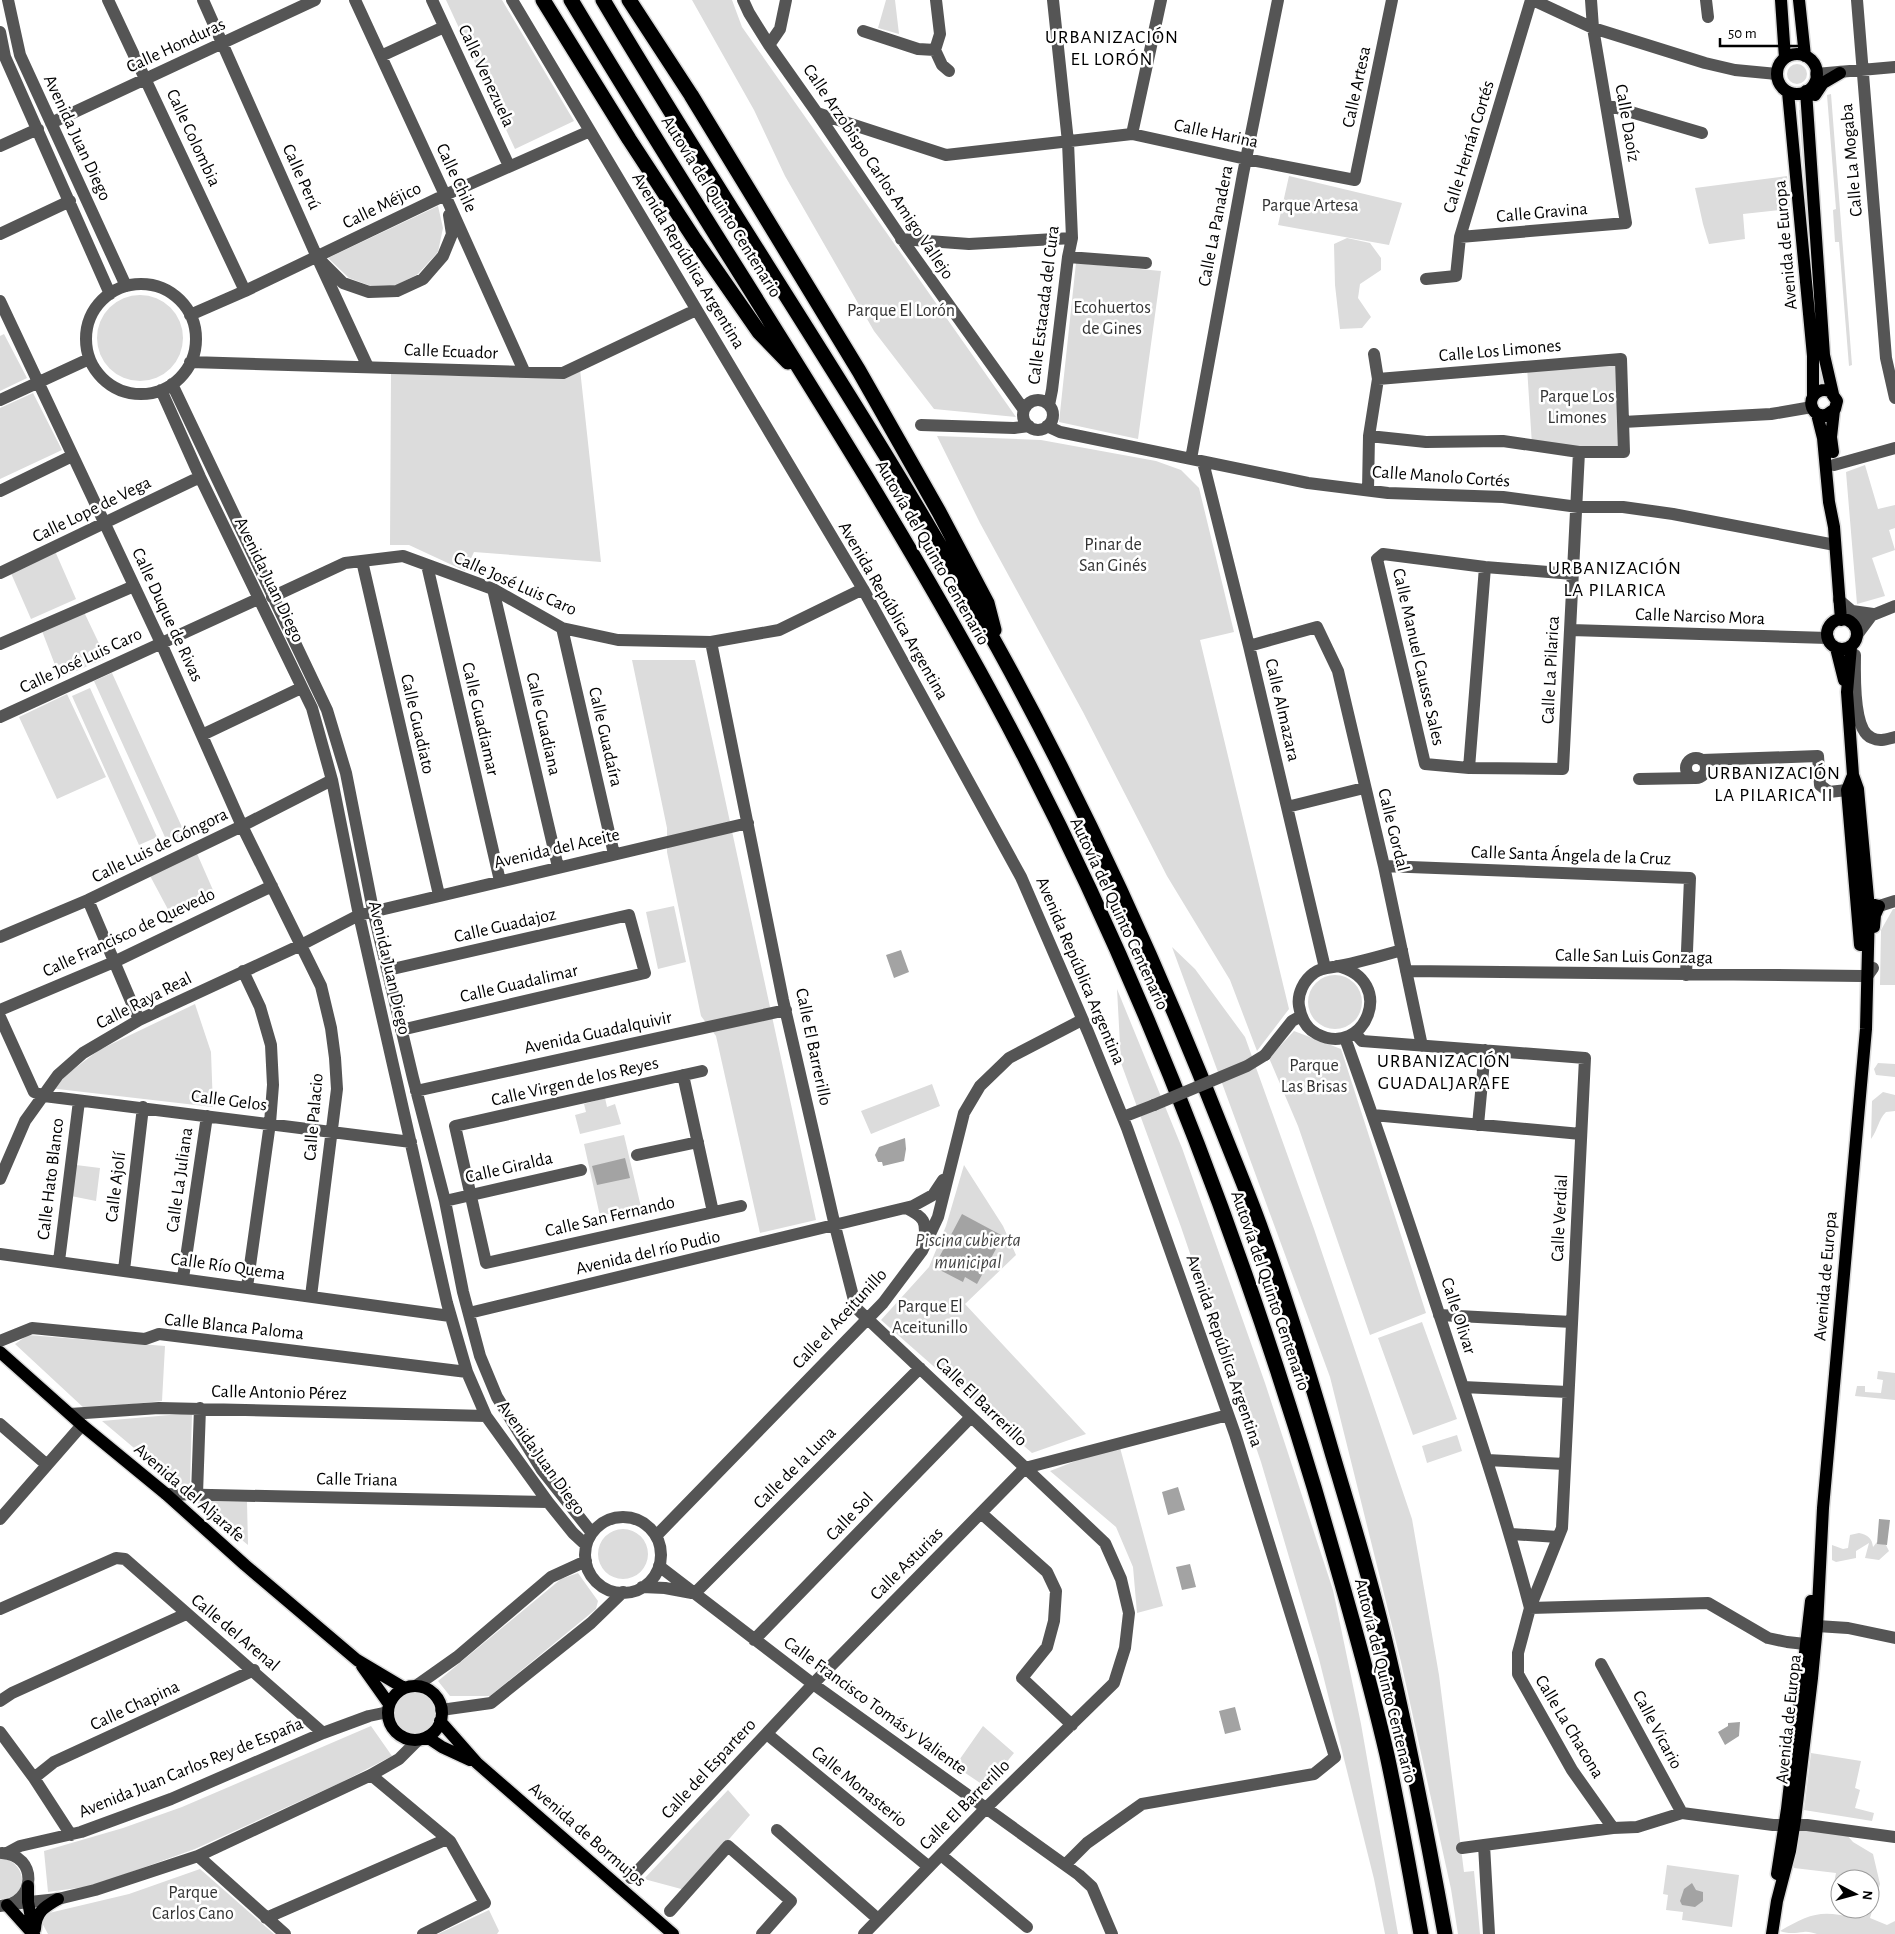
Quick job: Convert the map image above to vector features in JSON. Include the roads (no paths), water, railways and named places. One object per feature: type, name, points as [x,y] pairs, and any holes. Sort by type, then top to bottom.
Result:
[{"type":"highway","points":[[543,0],[629,139],[700,248],[759,332],[808,383]]},
{"type":"highway","name":"Autovía del Quinto Centenario","points":[[571,0],[909,546],[994,698],[1103,918],[1154,1035],[1203,1155],[1286,1392],[1352,1618],[1386,1755],[1421,1934]]},
{"type":"highway","name":"Autovía del Quinto Centenario","points":[[603,0],[706,168],[861,413],[1001,653],[1101,848],[1137,924],[1178,1019],[1261,1230],[1308,1368],[1379,1615],[1418,1788],[1444,1934]]},
{"type":"highway","points":[[629,0],[691,95]]},
{"type":"highway","points":[[636,0],[691,95],[859,371],[940,512],[987,603],[1001,653]]},
{"type":"main road","points":[[1781,0],[1785,58]]},
{"type":"main road","points":[[1799,0],[1805,56]]},
{"type":"main road","points":[[1795,54],[1805,56],[1813,64],[1816,74],[1813,84],[1806,92],[1794,94],[1788,92],[1780,85],[1777,74],[1778,68],[1785,58],[1795,54]]},
{"type":"main road","points":[[1808,118],[1813,97],[1823,83],[1840,73]]},
{"type":"main road","name":"Avenida de Europa","points":[[1788,92],[1814,356],[1814,406],[1823,438],[1834,527],[1839,600],[1851,634],[1847,692],[1853,775],[1858,789],[1872,906]]},
{"type":"main road","name":"Avenida de Europa","points":[[1806,92],[1824,355],[1833,394]]},
{"type":"main road","points":[[1822,390],[1833,394],[1837,401],[1834,410],[1825,416],[1814,406],[1822,390]]},
{"type":"main road","name":"Avenida de Europa","points":[[1834,410],[1832,438],[1837,494],[1834,527]]},
{"type":"main road","points":[[1832,624],[1851,634],[1841,649],[1832,646],[1828,638],[1829,628],[1832,624]]},
{"type":"main road","name":"Avenida de Europa","points":[[1836,648],[1847,692]]},
{"type":"main road","name":"Avenida de Europa","points":[[1777,1902],[1777,1872],[1791,1816],[1800,1740],[1797,1726],[1805,1644],[1820,1539],[1867,1017],[1868,975],[1859,919],[1847,790],[1853,775]]},
{"type":"main road","points":[[1849,816],[1858,846],[1863,898],[1872,906],[1874,924],[1868,975]]},
{"type":"main road","name":"Avenida del Aljarafe","points":[[0,1352],[82,1425],[166,1494],[245,1565],[357,1660],[410,1687]]},
{"type":"main road","name":"Avenida de Europa","points":[[1772,1934],[1777,1902],[1790,1851],[1789,1825],[1812,1678],[1817,1626],[1820,1539]]},
{"type":"main road","points":[[1805,1644],[1809,1649],[1808,1668],[1812,1678]]},
{"type":"main road","name":"Avenida del Aljarafe","points":[[357,1660],[388,1708]]},
{"type":"main road","points":[[410,1687],[431,1691],[436,1697],[441,1715],[437,1727],[422,1738],[409,1739],[400,1736],[389,1722],[388,1708],[393,1697],[410,1687]]},
{"type":"main road","name":"Avenida de Bormujos","points":[[441,1715],[477,1763],[673,1934]]},
{"type":"main road","name":"Avenida de Bormujos","points":[[422,1738],[477,1763]]},
{"type":"main road","points":[[28,1886],[28,1902],[33,1934]]},
{"type":"main road","points":[[33,1934],[40,1910],[58,1898]]},
{"type":"main road","points":[[5,1906],[33,1934]]},
{"type":"street","name":"Avenida Juan Diego","points":[[8,0],[20,55],[126,286]]},
{"type":"street","name":"Calle Colombia","points":[[108,0],[245,291]]},
{"type":"street","name":"Calle Perú","points":[[203,0],[368,367]]},
{"type":"street","name":"Calle Honduras","points":[[51,123],[315,0]]},
{"type":"street","name":"Calle Chile","points":[[355,0],[524,372]]},
{"type":"street","name":"Calle Venezuela","points":[[432,0],[509,166]]},
{"type":"street","name":"Avenida República Argentina","points":[[512,0],[862,589],[1021,877],[1122,1117],[1228,1415],[1334,1757],[1314,1774],[1142,1804],[1087,1843],[1065,1865]]},
{"type":"street","name":"Calle Arzobispo Carlos Amigo Vallejo","points":[[743,0],[769,45],[901,238],[1024,410]]},
{"type":"street","points":[[769,45],[780,29],[786,0]]},
{"type":"street","points":[[936,0],[940,34],[936,50],[942,65],[949,71]]},
{"type":"street","name":"Calle Estacada del Cura","points":[[1049,405],[1072,238],[1068,142],[1053,0]]},
{"type":"street","points":[[1132,134],[1160,0]]},
{"type":"street","name":"Calle La Panadera","points":[[1197,461],[1246,159],[1278,0]]},
{"type":"street","name":"Calle Artesa","points":[[1355,180],[1392,0]]},
{"type":"street","points":[[1532,0],[1593,28],[1735,70],[1777,74]]},
{"type":"street","name":"Calle Hernán Cortés","points":[[1426,279],[1456,276],[1460,237],[1532,0]]},
{"type":"street","name":"Calle Daoíz","points":[[1591,0],[1593,28],[1626,224]]},
{"type":"street","points":[[1706,0],[1708,17]]},
{"type":"street","name":"Calle La Mogaba","points":[[1857,0],[1862,70],[1889,317],[1886,358],[1895,398]]},
{"type":"street","points":[[381,56],[444,26]]},
{"type":"street","points":[[863,31],[918,49],[936,50]]},
{"type":"street","name":"Avenida Juan Diego","points":[[0,32],[3,58],[38,129],[110,294]]},
{"type":"street","points":[[1816,74],[1895,67]]},
{"type":"street","points":[[1607,105],[1702,133]]},
{"type":"street","name":"Calle Harina","points":[[817,113],[946,155],[1132,134],[1355,180]]},
{"type":"street","points":[[0,146],[38,129]]},
{"type":"street","name":"Calle Méjico","points":[[190,315],[245,291],[445,195],[590,131]]},
{"type":"street","points":[[317,257],[343,283],[369,292],[397,290],[423,279],[443,256],[452,234],[445,195]]},
{"type":"street","points":[[0,234],[70,201]]},
{"type":"street","name":"Calle Gravina","points":[[1460,237],[1626,224]]},
{"type":"street","points":[[901,238],[969,244],[1072,238]]},
{"type":"street","points":[[1068,257],[1146,263]]},
{"type":"street","points":[[143,283],[162,288],[171,293],[190,315],[195,332],[194,351],[190,362],[177,380],[152,393],[128,393],[110,386],[96,372],[89,359],[85,340],[90,317],[101,301],[126,286],[143,283]]},
{"type":"street","name":"Calle Duque de Rivas","points":[[0,300],[5,323],[40,381],[72,456],[161,643],[242,826],[302,945]]},
{"type":"street","name":"Calle Ecuador","points":[[190,362],[563,372],[696,310]]},
{"type":"street","points":[[1368,490],[1369,436],[1378,379],[1374,354]]},
{"type":"street","points":[[0,400],[89,359]]},
{"type":"street","name":"Calle Los Limones","points":[[1369,436],[1426,442],[1502,441],[1580,452],[1624,452],[1621,359],[1378,379]]},
{"type":"street","name":"Avenida Juan Diego","points":[[166,387],[200,478],[312,708],[332,780],[358,914],[450,1316],[467,1372],[486,1416],[548,1502],[573,1533],[586,1545]]},
{"type":"street","name":"Avenida Juan Diego","points":[[166,387],[328,710],[346,773],[373,910],[416,1091],[445,1201],[480,1356],[497,1398],[542,1470],[592,1533]]},
{"type":"street","points":[[922,425],[1014,428],[1029,426],[1040,429],[1048,426],[1052,418],[1049,405],[1035,400],[1026,405],[1024,419],[1029,426]]},
{"type":"street","points":[[1624,422],[1771,414],[1814,406]]},
{"type":"street","name":"Calle Manolo Cortés","points":[[1048,426],[1060,432],[1308,483],[1388,493],[1503,497],[1578,507],[1623,507],[1673,514],[1835,545]]},
{"type":"street","points":[[1834,465],[1895,448]]},
{"type":"street","name":"Calle La Pilarica","points":[[1563,769],[1580,452]]},
{"type":"street","points":[[0,490],[72,456]]},
{"type":"street","name":"Calle Almazara","points":[[1197,461],[1249,646],[1287,807],[1331,967]]},
{"type":"street","name":"Calle Lope de Vega","points":[[0,574],[200,478]]},
{"type":"street","name":"Calle Manuel Causse Sales","points":[[1563,769],[1469,768],[1425,764],[1377,558],[1383,554],[1484,567],[1573,574]]},
{"type":"street","name":"Calle José Luis Caro","points":[[272,596],[345,562],[403,556],[494,589],[562,628],[618,640],[710,642],[779,630],[862,589]]},
{"type":"street","name":"Calle Guadiato","points":[[362,561],[439,895]]},
{"type":"street","name":"Calle Guadiamar","points":[[427,565],[500,881]]},
{"type":"street","points":[[1469,768],[1484,567]]},
{"type":"street","points":[[0,644],[134,586]]},
{"type":"street","name":"Calle Guadiana","points":[[494,589],[558,867]]},
{"type":"street","name":"Calle José Luis Caro","points":[[0,717],[258,599]]},
{"type":"street","points":[[1839,600],[1852,610],[1873,614]]},
{"type":"street","points":[[1895,606],[1873,614],[1851,634],[1859,722],[1865,733],[1872,738],[1884,740],[1895,737]]},
{"type":"street","name":"Calle Gordal","points":[[1249,646],[1317,627],[1338,671],[1364,788],[1384,866],[1422,1046]]},
{"type":"street","name":"Calle Guadaíra","points":[[562,628],[614,854]]},
{"type":"street","name":"Calle Narciso Mora","points":[[1571,630],[1828,638]]},
{"type":"street","name":"Calle El Barrerillo","points":[[710,642],[786,1010],[835,1226],[856,1308],[1105,1543],[1121,1579],[1128,1612],[1125,1648],[1114,1683],[987,1807],[864,1934]]},
{"type":"street","points":[[202,735],[302,688]]},
{"type":"street","points":[[1639,779],[1694,778],[1688,775],[1686,768],[1689,761],[1695,758],[1702,760],[1818,756],[1820,785],[1829,792],[1847,790]]},
{"type":"street","name":"Calle Luis de Góngora","points":[[0,937],[88,900],[242,826],[332,780]]},
{"type":"street","points":[[1287,807],[1364,788]]},
{"type":"street","name":"Avenida del Aceite","points":[[358,914],[748,823]]},
{"type":"street","name":"Calle Santa Ángela de la Cruz","points":[[1384,866],[1690,878],[1686,975]]},
{"type":"street","name":"Calle Francisco de Quevedo","points":[[0,1010],[114,962],[272,886]]},
{"type":"street","points":[[88,900],[139,1020]]},
{"type":"street","points":[[1859,919],[1872,906],[1895,901]]},
{"type":"street","name":"Calle Raya Real","points":[[0,1179],[25,1121],[58,1075],[83,1053],[139,1020],[302,945],[358,914]]},
{"type":"street","name":"Calle Guadajoz","points":[[388,970],[629,915],[645,972]]},
{"type":"street","name":"Calle Palacio","points":[[302,945],[322,986],[331,1028],[337,1089],[311,1296]]},
{"type":"street","points":[[1331,967],[1348,969],[1358,975],[1370,993],[1371,1004],[1363,1025],[1350,1035],[1334,1039],[1314,1033],[1301,1016],[1300,992],[1306,981],[1314,973],[1331,967],[1402,950]]},
{"type":"street","points":[[243,971],[260,1007],[271,1045],[272,1085],[270,1123],[247,1287]]},
{"type":"street","name":"Calle San Luis Gonzaga","points":[[1406,971],[1686,975],[1868,975]]},
{"type":"street","name":"Calle Guadalimar","points":[[401,1030],[645,972]]},
{"type":"street","name":"Avenida Guadalquivir","points":[[416,1091],[786,1010]]},
{"type":"street","points":[[1122,1117],[1247,1066],[1265,1055],[1292,1021],[1301,1016]]},
{"type":"street","points":[[0,1017],[34,1092],[44,1096]]},
{"type":"street","name":"Calle el Aceitunillo","points":[[656,1536],[882,1303],[922,1251],[938,1218],[948,1171],[964,1113],[980,1086],[1008,1058],[1082,1020]]},
{"type":"street","name":"Calle Verdial","points":[[1350,1035],[1362,1041],[1585,1058],[1562,1528],[1530,1608]]},
{"type":"street","name":"Calle Olivar","points":[[1350,1035],[1373,1115],[1511,1534],[1530,1608]]},
{"type":"street","points":[[1478,1125],[1485,1050]]},
{"type":"street","name":"Calle Virgen de los Reyes","points":[[471,1195],[455,1126],[702,1071]]},
{"type":"street","points":[[683,1075],[714,1212]]},
{"type":"street","name":"Calle Gelos","points":[[44,1096],[411,1142]]},
{"type":"street","name":"Calle Hato Blanco","points":[[59,1261],[78,1101]]},
{"type":"street","name":"Calle Ajolí","points":[[124,1270],[143,1107]]},
{"type":"street","points":[[1373,1115],[1581,1134]]},
{"type":"street","name":"Calle La Juliana","points":[[183,1278],[207,1116]]},
{"type":"street","points":[[637,1155],[698,1142]]},
{"type":"street","name":"Calle Giralda","points":[[445,1201],[581,1170]]},
{"type":"street","name":"Avenida del río Pudio","points":[[470,1314],[913,1206],[934,1195],[948,1171]]},
{"type":"street","name":"Calle San Fernando","points":[[471,1195],[486,1263],[741,1206]]},
{"type":"street","points":[[906,1208],[921,1215],[926,1227],[922,1251]]},
{"type":"street","name":"Calle Río Quema","points":[[0,1254],[450,1316]]},
{"type":"street","points":[[1439,1315],[1572,1322]]},
{"type":"street","name":"Calle Blanca Paloma","points":[[0,1341],[32,1328],[145,1339],[159,1334],[467,1372]]},
{"type":"street","name":"Calle de la Luna","points":[[695,1593],[920,1368]]},
{"type":"street","points":[[1463,1387],[1568,1392]]},
{"type":"street","name":"Calle Antonio Pérez","points":[[70,1414],[159,1408],[200,1408],[486,1416]]},
{"type":"street","points":[[198,1494],[200,1408]]},
{"type":"street","points":[[1025,1468],[1228,1415]]},
{"type":"street","name":"Calle Sol","points":[[754,1640],[971,1417]]},
{"type":"street","points":[[0,1424],[47,1465]]},
{"type":"street","points":[[0,1519],[82,1425]]},
{"type":"street","points":[[1487,1460],[1565,1464]]},
{"type":"street","name":"Calle Asturias","points":[[813,1684],[1025,1468]]},
{"type":"street","name":"Calle Triana","points":[[166,1494],[548,1502]]},
{"type":"street","points":[[981,1513],[1047,1572],[1056,1591],[1054,1621],[1047,1646],[1022,1678],[1072,1725]]},
{"type":"street","points":[[625,1517],[637,1520],[648,1526],[656,1536],[660,1550],[659,1566],[650,1581],[642,1587],[623,1592],[613,1591],[603,1587],[589,1572],[586,1561],[586,1545],[592,1533],[606,1521],[612,1518],[625,1517]]},
{"type":"street","points":[[1511,1534],[1558,1537]]},
{"type":"street","name":"Calle del Arenal","points":[[0,1609],[116,1558],[125,1559],[323,1732]]},
{"type":"street","points":[[410,1687],[456,1658],[551,1576],[586,1561]]},
{"type":"street","name":"Calle Francisco Tomás y Valiente","points":[[659,1566],[813,1684],[987,1807],[1065,1865],[1092,1888],[1112,1934]]},
{"type":"street","name":"Calle Francisco Tomás y Valiente","points":[[642,1587],[665,1588],[695,1593]]},
{"type":"street","points":[[441,1715],[491,1703],[591,1623],[623,1592]]},
{"type":"street","points":[[1530,1608],[1708,1604],[1768,1638],[1805,1644]]},
{"type":"street","name":"Calle La Chacona","points":[[1530,1608],[1518,1653],[1518,1674],[1572,1770],[1613,1828]]},
{"type":"street","points":[[0,1701],[12,1693],[186,1614]]},
{"type":"street","points":[[1817,1626],[1848,1628],[1895,1638]]},
{"type":"street","name":"Calle Vicario","points":[[1601,1664],[1682,1813]]},
{"type":"street","name":"Calle Chapina","points":[[34,1778],[54,1762],[254,1670]]},
{"type":"street","name":"Calle del Espartero","points":[[630,1878],[813,1684]]},
{"type":"street","name":"Avenida Juan Carlos Rey de España","points":[[4,1853],[20,1846],[71,1835],[171,1799],[323,1732],[388,1708]]},
{"type":"street","points":[[0,1732],[34,1778],[71,1835]]},
{"type":"street","name":"Calle Monasterio","points":[[767,1734],[929,1866]]},
{"type":"street","points":[[5,1906],[95,1890],[198,1856],[371,1775],[399,1759],[422,1738]]},
{"type":"street","points":[[371,1775],[447,1839],[485,1903],[423,1934]]},
{"type":"street","points":[[1462,1848],[1613,1828],[1637,1827],[1682,1813],[1895,1837]]},
{"type":"street","points":[[777,1830],[878,1919]]},
{"type":"street","points":[[266,1918],[447,1839]]},
{"type":"street","points":[[1484,1845],[1489,1934]]},
{"type":"street","points":[[670,1911],[728,1846],[791,1902],[762,1934]]},
{"type":"street","points":[[4,1853],[16,1856],[22,1862],[27,1869],[28,1886],[20,1899],[5,1906]]},
{"type":"street","points":[[941,1855],[1027,1927]]},
{"type":"street","points":[[198,1856],[285,1934]]},
{"type":"water","points":[[901,950],[909,972],[894,978],[886,955]]},
{"type":"water","points":[[905,1138],[904,1161],[883,1166],[882,1162],[878,1162],[875,1155],[879,1147]]},
{"type":"water","points":[[625,1158],[630,1178],[597,1185],[592,1166]]},
{"type":"water","name":"Piscina cubierta municipal","points":[[962,1214],[1003,1236],[977,1284],[965,1277],[963,1282],[934,1267]]},
{"type":"water","points":[[1178,1487],[1185,1510],[1168,1515],[1162,1492]]},
{"type":"water","points":[[1879,1519],[1890,1520],[1887,1545],[1877,1544]]},
{"type":"water","points":[[1190,1564],[1196,1587],[1182,1590],[1176,1567]]},
{"type":"water","points":[[1235,1707],[1241,1730],[1225,1734],[1219,1711]]},
{"type":"water","points":[[1740,1722],[1739,1736],[1725,1745],[1718,1732],[1728,1726],[1728,1723]]},
{"type":"water","points":[[1692,1883],[1696,1890],[1703,1892],[1703,1901],[1695,1907],[1682,1905],[1680,1901],[1684,1889]]},
{"type":"district","name":"URBANIZACIÓN EL LORÓN","points":[[1112,48]]},
{"type":"district","name":"URBANIZACIÓN LA PILARICA","points":[[1615,579]]},
{"type":"district","name":"URBANIZACIÓN LA PILARICA II","points":[[1774,784]]},
{"type":"district","name":"URBANIZACIÓN GUADALJARAFE","points":[[1444,1072]]},
{"type":"park label","name":"Parque Artesa","points":[[1310,206]]},
{"type":"park label","name":"Parque El Lorón","points":[[901,311]]},
{"type":"park label","name":"Ecohuertos de Gines","points":[[1112,318]]},
{"type":"park label","name":"Parque Los Limones","points":[[1577,407]]},
{"type":"park label","name":"Pinar de San Ginés","points":[[1113,555]]},
{"type":"park label","name":"Parque Las Brisas","points":[[1314,1076]]},
{"type":"park label","name":"Parque El Aceitunillo","points":[[930,1317]]},
{"type":"park label","name":"Parque Carlos Cano","points":[[193,1904]]}]
